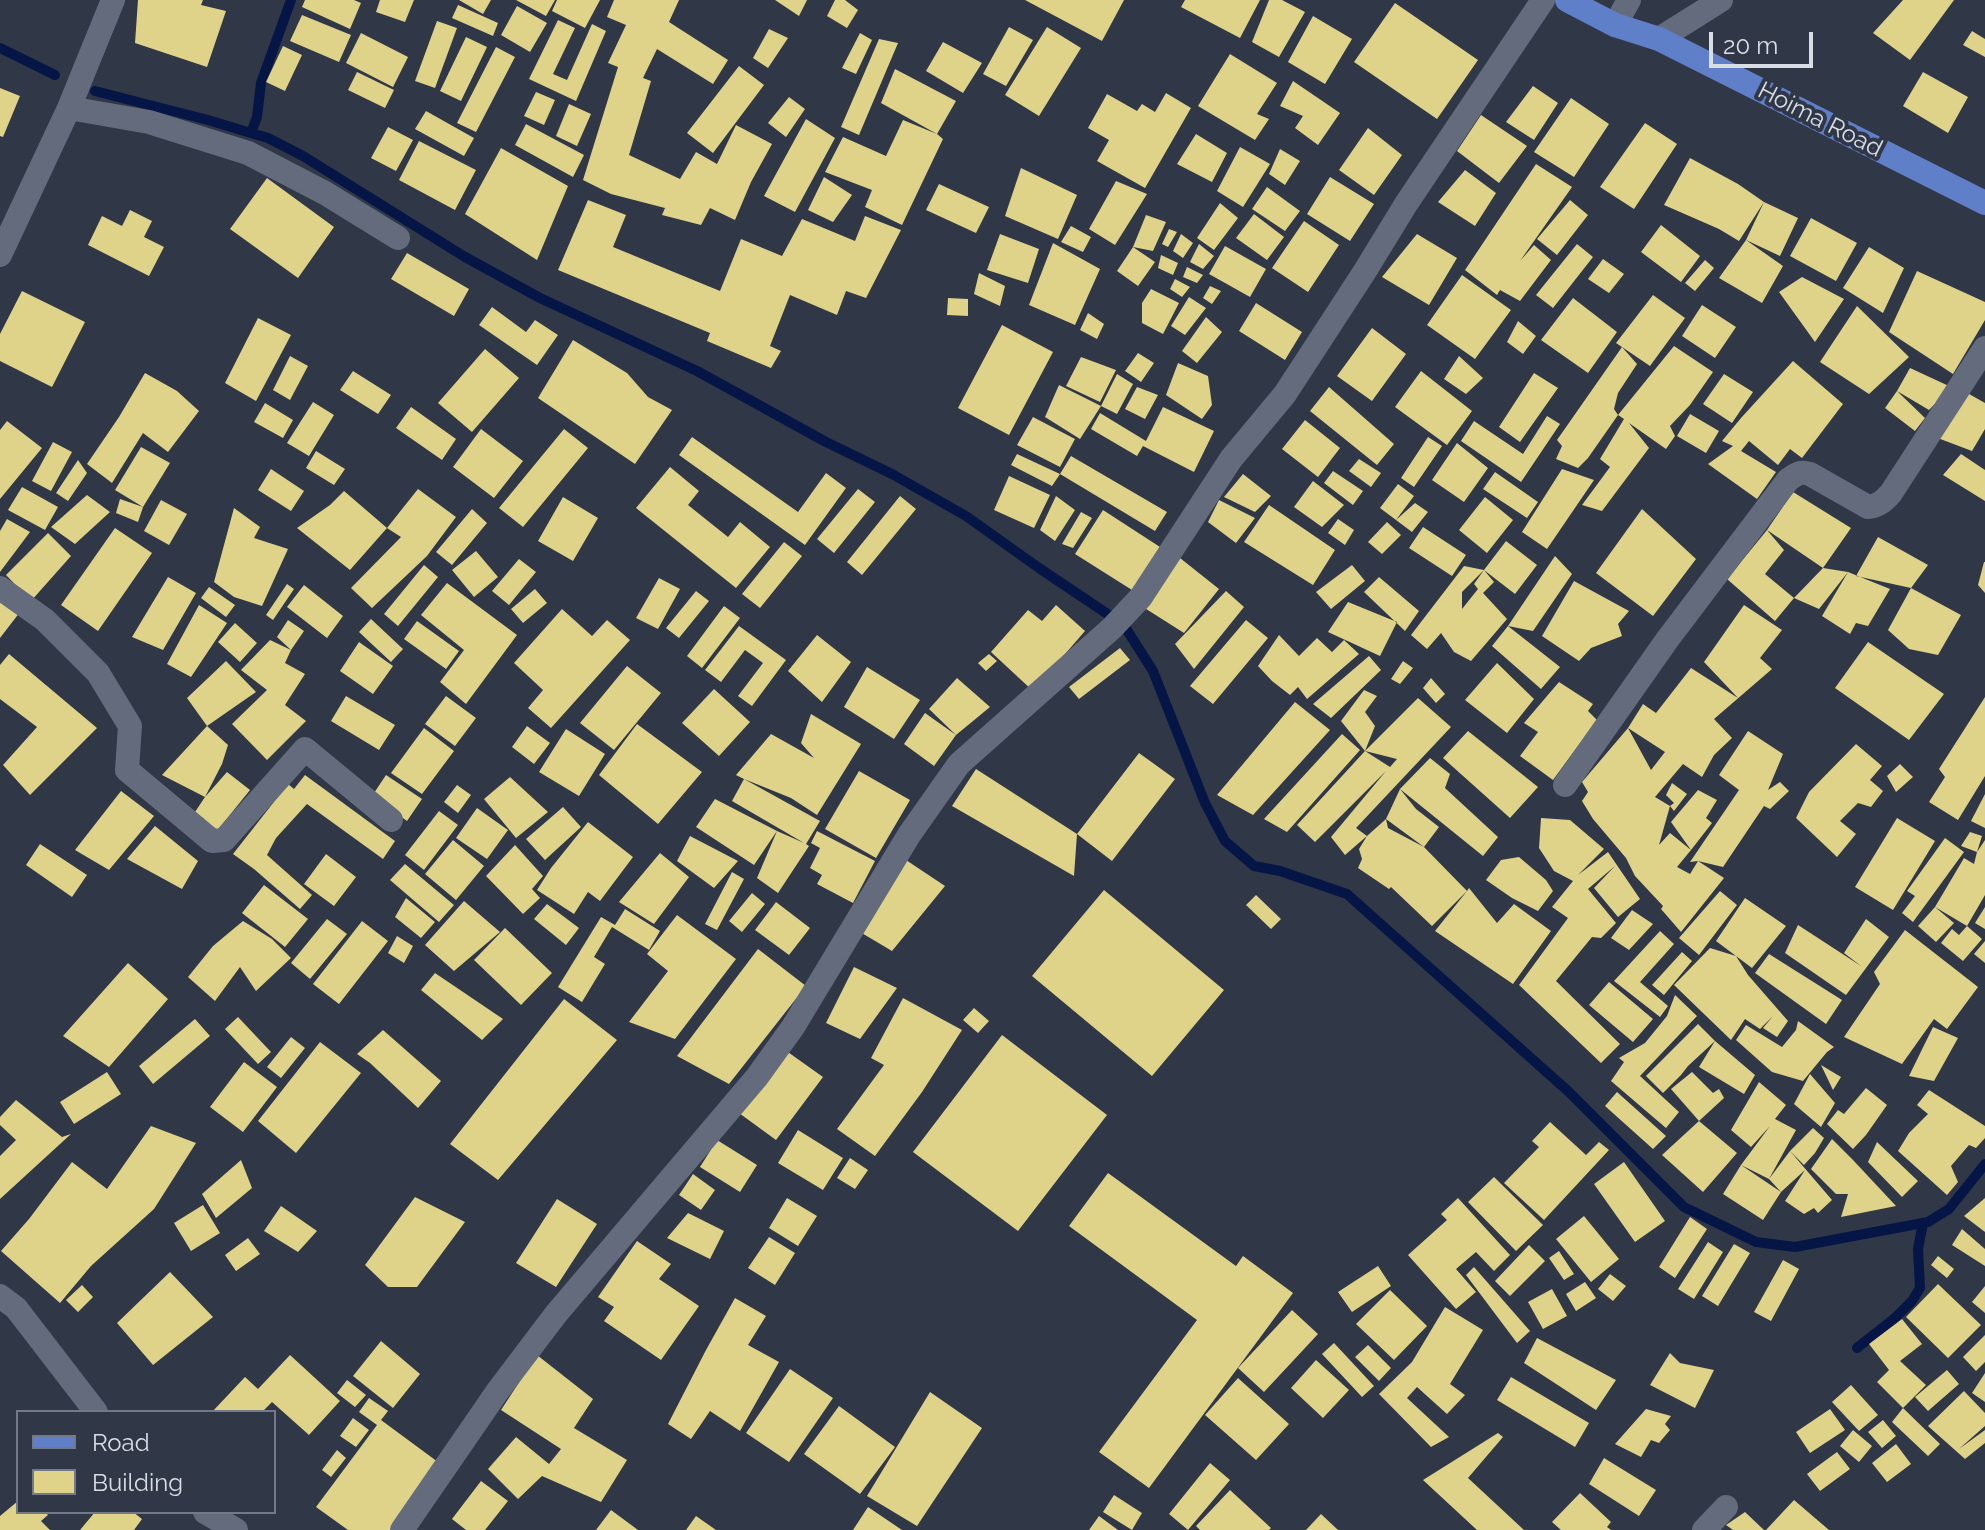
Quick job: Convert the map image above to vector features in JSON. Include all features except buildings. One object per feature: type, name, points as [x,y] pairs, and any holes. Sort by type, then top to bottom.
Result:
[{"type":"main road","name":"Hoima Road","points":[[1567,0],[1615,25],[1659,39],[1985,203]]},
{"type":"street","points":[[0,255],[69,108],[113,0]]},
{"type":"street","points":[[402,1530],[497,1392],[556,1314],[757,1077],[793,1027],[909,835],[959,764],[1112,628],[1141,597],[1231,459],[1285,394],[1406,204],[1543,0]]},
{"type":"street","points":[[1615,25],[1629,0]]},
{"type":"street","points":[[1659,39],[1721,0]]},
{"type":"street","points":[[69,108],[149,122],[248,153],[325,193],[398,238]]},
{"type":"street","points":[[1565,785],[1667,640],[1788,480],[1804,472],[1868,507],[1884,501],[1985,348]]},
{"type":"street","points":[[0,588],[45,620],[98,673],[130,726],[127,770],[212,841],[224,840],[305,749],[391,820]]},
{"type":"street","points":[[0,1296],[16,1308],[94,1410]]},
{"type":"street","points":[[1704,1530],[1726,1507]]},
{"type":"street","points":[[208,1514],[236,1530]]},
{"type":"waterway","points":[[251,133],[257,117],[261,83],[291,0]]},
{"type":"waterway","points":[[0,48],[55,75]]},
{"type":"waterway","points":[[95,91],[268,138],[303,156],[465,257],[540,298],[697,371],[966,516],[1109,615]]},
{"type":"waterway","points":[[1125,627],[1153,671],[1205,803],[1225,841],[1254,866],[1280,871],[1347,894],[1569,1092],[1684,1207],[1756,1242],[1795,1247],[1928,1222],[1949,1209],[1985,1164]]},
{"type":"waterway","points":[[1857,1348],[1895,1318],[1920,1288],[1918,1249],[1923,1223]]}]
